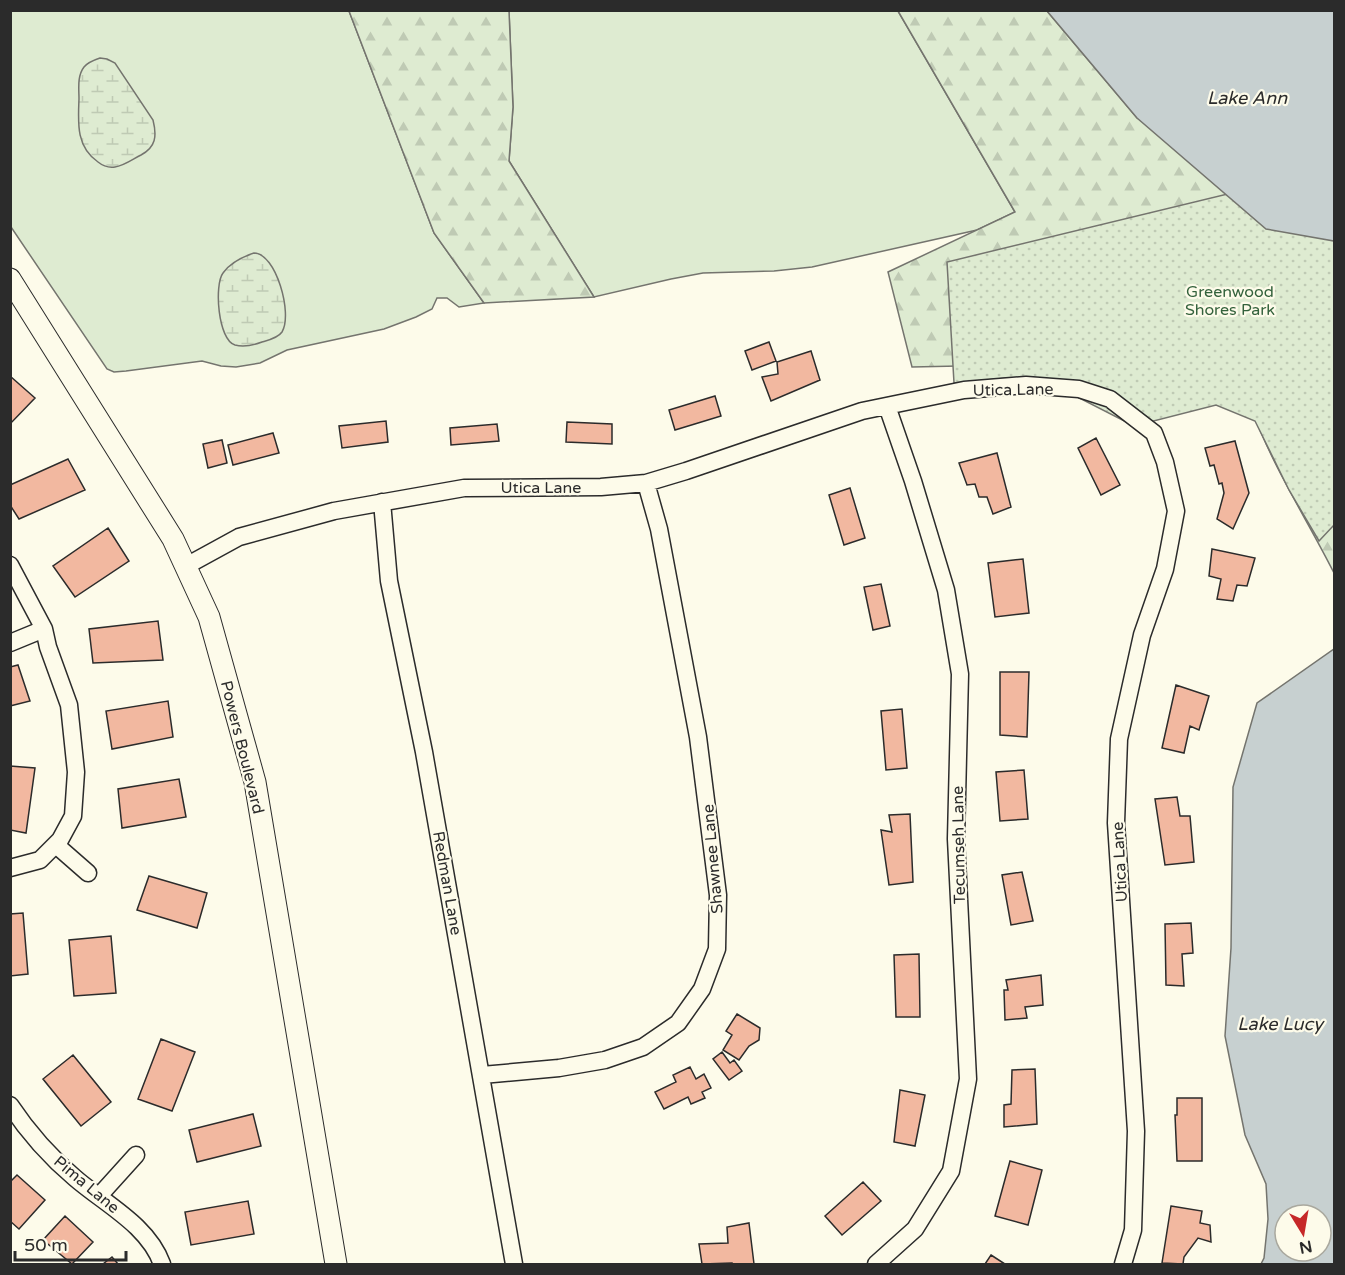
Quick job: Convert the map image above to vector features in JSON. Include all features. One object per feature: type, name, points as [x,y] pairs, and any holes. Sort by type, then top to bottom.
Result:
[{"type":"main road","name":"Powers Boulevard","points":[[10,279],[173,539],[209,617],[255,782],[336,1264]]},
{"type":"street","name":"Utica Lane","points":[[186,566],[239,537],[334,511],[464,488],[601,487],[646,483],[862,411],[964,390],[1026,385],[1079,389],[1110,399],[1154,433],[1166,462],[1176,512],[1165,569],[1142,635],[1119,739],[1116,823],[1136,1131],[1133,1230],[1123,1264]]},
{"type":"street","name":"Tecumseh Lane","points":[[876,1264],[915,1229],[951,1171],[968,1079],[956,839],[960,675],[946,590],[913,481],[887,406]]},
{"type":"street","name":"Shawnee Lane","points":[[482,1075],[559,1068],[605,1060],[644,1047],[678,1023],[702,989],[717,949],[718,894],[698,737],[659,529],[646,483]]},
{"type":"street","name":"Redman Lane","points":[[382,502],[389,581],[424,752],[514,1264]]},
{"type":"street","points":[[10,565],[44,629],[48,647],[69,705],[76,772],[73,816],[60,840],[40,860],[10,868]]},
{"type":"street","points":[[10,643],[44,629]]},
{"type":"street","points":[[56,845],[88,873]]},
{"type":"street","name":"Pima Lane","points":[[10,1105],[25,1127],[74,1177],[132,1221],[159,1256],[162,1264]]},
{"type":"street","points":[[99,1196],[136,1155]]},
{"type":"green space","points":[[10,11],[349,11],[434,233],[484,303],[459,307],[447,298],[437,298],[432,309],[384,329],[287,350],[260,363],[236,367],[202,361],[126,371],[114,372],[107,369],[11,227]]},
{"type":"green space","points":[[349,11],[509,11],[513,107],[509,161],[594,297],[484,303],[434,233]]},
{"type":"green space","points":[[509,11],[898,11],[1015,212],[977,230],[812,267],[774,271],[703,273],[594,297],[509,161],[513,107]]},
{"type":"green space","points":[[898,11],[1047,11],[1137,118],[1334,241],[1334,573],[1268,449],[1251,406],[1050,364],[912,367],[888,272],[1015,212]]},
{"type":"green space","points":[[100,58],[115,63],[153,120],[154,126],[155,136],[150,148],[128,162],[115,167],[104,166],[91,156],[80,134],[78,117],[80,74],[87,64]]},
{"type":"green space","name":"Greenwood Shores Park","points":[[1244,190],[1334,227],[1334,525],[1319,541],[1289,490],[1255,421],[1216,405],[1134,426],[1056,386],[1007,378],[954,383],[947,262]]},
{"type":"green space","points":[[254,253],[262,256],[275,273],[284,299],[285,323],[278,336],[252,345],[235,345],[229,341],[221,323],[218,300],[220,279],[233,263]]},
{"type":"water","name":"Lake Ann","points":[[1047,11],[1334,11],[1334,241],[1266,229],[1137,118]]},
{"type":"water","name":"Lake Lucy","points":[[1334,649],[1334,1264],[1261,1264],[1264,1258],[1268,1219],[1266,1184],[1245,1135],[1225,1036],[1231,948],[1233,787],[1257,703]]},
{"type":"building","points":[[769,342],[776,361],[752,370],[745,351]]},
{"type":"building","points":[[811,351],[820,380],[771,401],[762,377],[778,374],[777,362]]},
{"type":"building","points":[[10,376],[35,398],[10,424]]},
{"type":"building","points":[[715,396],[721,416],[675,430],[669,410]]},
{"type":"building","points":[[386,421],[388,442],[342,448],[339,426]]},
{"type":"building","points":[[567,422],[612,424],[612,444],[566,442]]},
{"type":"building","points":[[497,424],[499,441],[451,445],[450,428]]},
{"type":"building","points":[[273,433],[279,453],[233,465],[228,445]]},
{"type":"building","points":[[1096,438],[1120,485],[1101,495],[1078,448]]},
{"type":"building","points":[[222,440],[227,463],[208,468],[203,444]]},
{"type":"building","points":[[1235,441],[1249,493],[1233,529],[1217,519],[1224,493],[1214,465],[1210,466],[1205,448]]},
{"type":"building","points":[[997,453],[1011,507],[993,514],[987,497],[979,497],[975,484],[967,485],[959,463]]},
{"type":"building","points":[[68,459],[85,490],[19,519],[10,505],[10,485]]},
{"type":"building","points":[[850,488],[865,538],[844,545],[829,495]]},
{"type":"building","points":[[108,528],[129,561],[75,597],[53,566]]},
{"type":"building","points":[[1212,549],[1255,558],[1247,586],[1237,585],[1233,601],[1217,599],[1221,579],[1209,576]]},
{"type":"building","points":[[1023,559],[1029,613],[995,617],[988,563]]},
{"type":"building","points":[[881,584],[890,626],[873,630],[864,587]]},
{"type":"building","points":[[158,621],[163,660],[93,663],[89,629]]},
{"type":"building","points":[[18,665],[30,701],[10,706],[10,667]]},
{"type":"building","points":[[1000,672],[1029,672],[1027,737],[1000,735]]},
{"type":"building","points":[[1176,685],[1209,696],[1199,730],[1190,726],[1184,753],[1162,748]]},
{"type":"building","points":[[168,701],[173,737],[112,749],[106,711]]},
{"type":"building","points":[[902,709],[907,768],[886,770],[881,711]]},
{"type":"building","points":[[10,766],[35,768],[26,833],[10,830]]},
{"type":"building","points":[[1024,770],[1028,819],[1000,821],[996,772]]},
{"type":"building","points":[[179,779],[186,817],[122,828],[118,789]]},
{"type":"building","points":[[1177,797],[1180,816],[1190,816],[1194,862],[1165,865],[1155,799]]},
{"type":"building","points":[[910,814],[913,882],[889,885],[881,830],[892,832],[889,815]]},
{"type":"building","points":[[1022,872],[1033,921],[1011,925],[1002,875]]},
{"type":"building","points":[[149,876],[207,893],[197,928],[137,910]]},
{"type":"building","points":[[23,913],[28,974],[10,976],[10,914]]},
{"type":"building","points":[[1191,923],[1193,953],[1182,954],[1184,986],[1166,985],[1165,924]]},
{"type":"building","points":[[111,936],[116,993],[74,996],[69,940]]},
{"type":"building","points":[[919,954],[920,1017],[896,1017],[894,955]]},
{"type":"building","points":[[1041,975],[1043,1005],[1025,1007],[1027,1018],[1005,1020],[1004,990],[1008,990],[1006,980]]},
{"type":"building","points":[[737,1014],[760,1028],[759,1040],[749,1046],[739,1060],[723,1050],[732,1035],[726,1031]]},
{"type":"building","points":[[161,1039],[195,1052],[172,1111],[138,1099]]},
{"type":"building","points":[[722,1052],[730,1063],[734,1060],[742,1071],[729,1080],[713,1059]]},
{"type":"building","points":[[73,1055],[111,1102],[81,1126],[43,1079]]},
{"type":"building","points":[[690,1067],[696,1079],[704,1074],[711,1088],[702,1092],[705,1098],[691,1104],[688,1097],[664,1109],[655,1092],[676,1082],[673,1075]]},
{"type":"building","points":[[1035,1069],[1037,1124],[1004,1127],[1004,1105],[1011,1104],[1012,1070]]},
{"type":"building","points":[[900,1090],[925,1095],[915,1146],[894,1142]]},
{"type":"building","points":[[1177,1098],[1202,1098],[1202,1161],[1177,1161],[1175,1115],[1177,1115]]},
{"type":"building","points":[[253,1114],[261,1146],[197,1162],[189,1130]]},
{"type":"building","points":[[1010,1161],[1042,1170],[1028,1225],[995,1216]]},
{"type":"building","points":[[17,1175],[45,1200],[19,1229],[10,1221],[10,1182]]},
{"type":"building","points":[[863,1182],[881,1201],[842,1235],[825,1216]]},
{"type":"building","points":[[248,1201],[254,1234],[191,1245],[185,1212]]},
{"type":"building","points":[[1171,1206],[1202,1211],[1200,1223],[1210,1225],[1211,1242],[1198,1238],[1184,1257],[1183,1264],[1162,1263]]},
{"type":"building","points":[[65,1216],[93,1242],[72,1264],[43,1240]]},
{"type":"building","points":[[749,1223],[754,1264],[702,1264],[699,1244],[728,1243],[727,1227]]},
{"type":"building","points":[[991,1255],[1005,1264],[985,1264]]},
{"type":"building","points":[[112,1257],[118,1264],[103,1264]]}]
